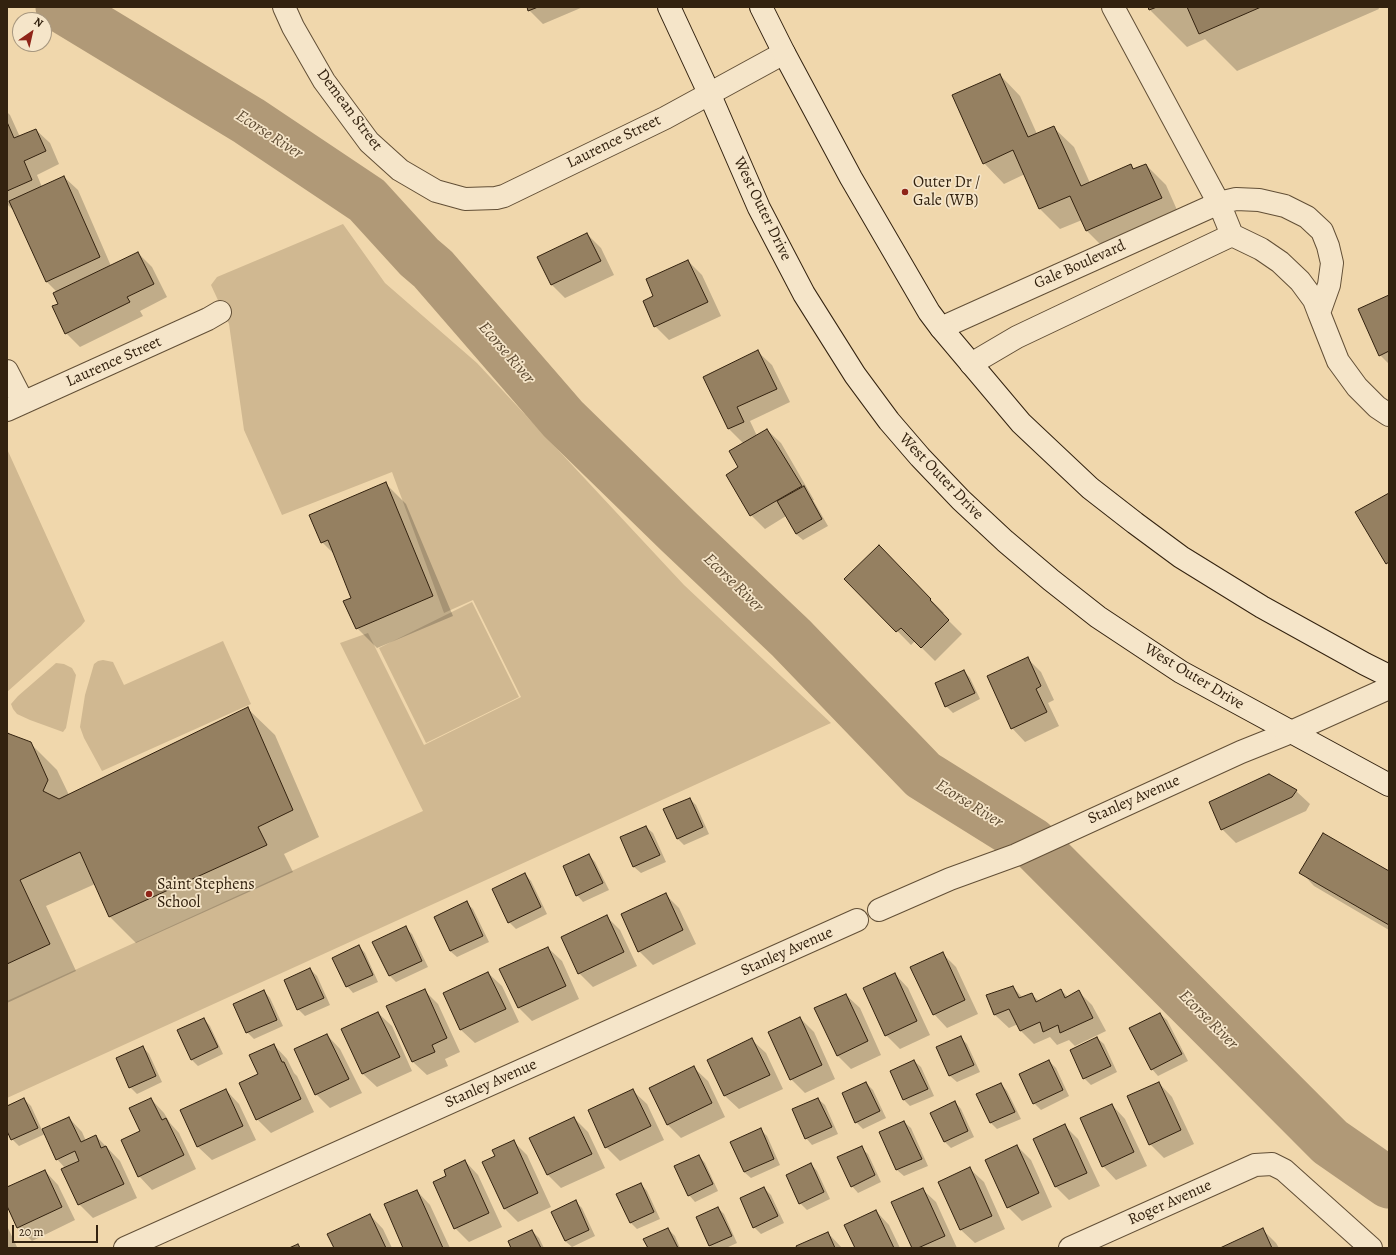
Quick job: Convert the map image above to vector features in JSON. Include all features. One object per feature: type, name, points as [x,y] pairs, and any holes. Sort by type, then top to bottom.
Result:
[{"type":"street","name":"Demean Street","points":[[284,7],[293,27],[324,82],[369,142],[400,170],[436,191]]},
{"type":"street","name":"West Outer Drive","points":[[669,7],[709,93],[759,208],[804,294],[855,375],[889,421],[920,457],[961,500],[1005,541],[1098,617],[1181,672],[1389,785]]},
{"type":"street","points":[[761,7],[851,178],[929,312],[1021,423],[1090,488],[1181,557],[1262,607],[1389,676]]},
{"type":"street","points":[[1113,7],[1219,203],[1232,235],[1261,249],[1280,262],[1300,281],[1314,300],[1338,361],[1357,387],[1377,407],[1389,415]]},
{"type":"street","name":"Laurence Street","points":[[436,191],[465,199],[496,198],[504,196],[666,118],[784,53]]},
{"type":"street","name":"Gale Boulevard","points":[[941,328],[1219,203],[1236,199],[1259,200],[1285,206],[1307,217],[1322,231],[1328,246],[1332,263],[1329,285],[1319,313]]},
{"type":"street","points":[[971,364],[1017,337],[1232,235]]},
{"type":"street","name":"Laurence Street","points":[[15,406],[208,319],[220,312]]},
{"type":"street","points":[[7,371],[15,406]]},
{"type":"street","name":"Stanley Avenue","points":[[878,910],[950,879],[1016,854],[1241,752],[1291,732],[1389,688]]},
{"type":"street","name":"Stanley Avenue","points":[[125,1248],[856,920]]},
{"type":"street","name":"Roger Avenue","points":[[1070,1248],[1255,1165],[1272,1164],[1284,1170],[1371,1248]]},
{"type":"shaded area","points":[[343,224],[385,283],[477,363],[684,585],[831,723],[7,1098],[7,1001],[423,811],[340,643],[368,633],[424,745],[521,697],[473,600],[444,613],[392,472],[282,515],[244,430],[229,324],[211,285],[217,277]]},
{"type":"shaded area","points":[[7,449],[85,621],[7,692]]},
{"type":"shaded area","points":[[472,602],[519,697],[426,743],[379,648]]},
{"type":"shaded area","points":[[223,641],[251,704],[102,771],[84,738],[80,727],[85,695],[94,664],[103,660],[113,662],[124,685]]},
{"type":"shaded area","points":[[56,663],[64,664],[72,668],[76,675],[66,728],[63,732],[17,714],[11,704]]},
{"type":"building","points":[[527,7],[538,7],[528,11]]},
{"type":"building","points":[[1148,7],[1157,7],[1149,10]]},
{"type":"building","points":[[1187,7],[1261,7],[1199,34]]},
{"type":"building","points":[[1000,74],[1028,137],[1054,126],[1081,186],[1131,164],[1133,169],[1146,164],[1162,198],[1086,231],[1070,196],[1039,209],[1013,150],[983,164],[952,95]]},
{"type":"building","points":[[7,122],[14,138],[36,129],[46,151],[24,161],[32,180],[7,191]]},
{"type":"building","points":[[64,176],[100,257],[46,282],[9,201]]},
{"type":"building","points":[[587,233],[601,261],[551,285],[537,257]]},
{"type":"building","points":[[138,252],[154,284],[127,297],[130,302],[65,334],[52,306],[58,304],[53,293]]},
{"type":"building","points":[[688,260],[708,302],[654,327],[643,301],[653,296],[646,279]]},
{"type":"building","points":[[1389,295],[1389,351],[1379,356],[1358,309]]},
{"type":"building","points":[[758,350],[777,389],[737,407],[744,422],[728,429],[703,377]]},
{"type":"building","points":[[767,429],[802,486],[750,516],[726,475],[738,467],[729,451]]},
{"type":"building","points":[[386,482],[433,596],[356,629],[343,601],[351,598],[328,540],[321,543],[309,515]]},
{"type":"building","points":[[804,486],[822,519],[796,534],[777,501]]},
{"type":"building","points":[[1389,493],[1389,562],[1386,564],[1355,512]]},
{"type":"building","points":[[879,545],[949,620],[921,648],[901,628],[896,632],[844,579]]},
{"type":"building","points":[[1028,657],[1041,686],[1036,689],[1047,712],[1011,729],[987,676]]},
{"type":"building","points":[[964,670],[975,693],[945,707],[935,683]]},
{"type":"building","points":[[248,707],[293,810],[258,827],[267,845],[109,917],[80,852],[20,880],[50,944],[7,964],[7,733],[31,742],[48,780],[43,791],[59,799]]},
{"type":"building","points":[[1269,774],[1297,790],[1292,797],[1221,830],[1209,802]]},
{"type":"building","points":[[690,798],[703,827],[677,839],[663,809]]},
{"type":"building","points":[[646,826],[660,855],[633,867],[620,837]]},
{"type":"building","points":[[1323,833],[1389,871],[1389,925],[1299,873]]},
{"type":"building","points":[[589,854],[603,883],[576,896],[563,866]]},
{"type":"building","points":[[525,873],[541,907],[508,923],[492,889]]},
{"type":"building","points":[[666,893],[683,930],[638,952],[621,914]]},
{"type":"building","points":[[467,901],[483,936],[450,951],[434,917]]},
{"type":"building","points":[[607,915],[624,952],[578,974],[561,937]]},
{"type":"building","points":[[406,926],[422,961],[389,976],[372,942]]},
{"type":"building","points":[[359,945],[373,975],[346,987],[332,958]]},
{"type":"building","points":[[548,947],[566,986],[518,1008],[499,969]]},
{"type":"building","points":[[943,952],[965,1000],[933,1015],[910,967]]},
{"type":"building","points":[[310,968],[324,998],[297,1010],[284,980]]},
{"type":"building","points":[[488,972],[506,1009],[460,1030],[443,993]]},
{"type":"building","points":[[895,973],[917,1021],[885,1036],[863,988]]},
{"type":"building","points":[[1013,986],[1019,998],[1032,993],[1036,1002],[1061,989],[1065,998],[1079,990],[1093,1018],[1060,1033],[1058,1025],[1043,1032],[1040,1022],[1020,1031],[1009,1009],[994,1015],[986,995]]},
{"type":"building","points":[[425,989],[447,1038],[432,1045],[435,1052],[412,1062],[386,1006]]},
{"type":"building","points":[[264,990],[277,1020],[246,1033],[233,1004]]},
{"type":"building","points":[[846,994],[868,1041],[837,1056],[814,1008]]},
{"type":"building","points":[[378,1012],[400,1057],[362,1074],[341,1029]]},
{"type":"building","points":[[1160,1013],[1182,1054],[1151,1070],[1129,1028]]},
{"type":"building","points":[[800,1017],[822,1065],[790,1080],[768,1032]]},
{"type":"building","points":[[204,1018],[218,1047],[191,1060],[177,1030]]},
{"type":"building","points":[[327,1034],[349,1079],[315,1095],[294,1049]]},
{"type":"building","points":[[961,1036],[974,1065],[949,1076],[936,1047]]},
{"type":"building","points":[[1097,1037],[1111,1066],[1083,1079],[1070,1050]]},
{"type":"building","points":[[752,1038],[770,1075],[724,1096],[707,1060]]},
{"type":"building","points":[[274,1044],[301,1099],[256,1120],[239,1083],[258,1074],[249,1055]]},
{"type":"building","points":[[143,1046],[156,1076],[129,1088],[116,1058]]},
{"type":"building","points":[[914,1060],[928,1089],[903,1100],[890,1071]]},
{"type":"building","points":[[1049,1060],[1063,1090],[1033,1104],[1019,1074]]},
{"type":"building","points":[[694,1066],[712,1103],[667,1125],[649,1088]]},
{"type":"building","points":[[866,1082],[880,1111],[855,1123],[842,1093]]},
{"type":"building","points":[[1159,1082],[1181,1130],[1149,1145],[1127,1096]]},
{"type":"building","points":[[1001,1083],[1015,1112],[990,1123],[976,1094]]},
{"type":"building","points":[[226,1089],[243,1126],[197,1147],[180,1110]]},
{"type":"building","points":[[633,1089],[651,1126],[605,1148],[588,1110]]},
{"type":"building","points":[[24,1098],[38,1128],[11,1140],[7,1131],[7,1106]]},
{"type":"building","points":[[151,1098],[162,1120],[166,1118],[184,1155],[138,1177],[121,1140],[140,1131],[129,1108]]},
{"type":"building","points":[[818,1098],[832,1127],[805,1139],[792,1109]]},
{"type":"building","points":[[955,1101],[968,1131],[944,1142],[930,1113]]},
{"type":"building","points":[[1112,1104],[1134,1152],[1102,1167],[1080,1118]]},
{"type":"building","points":[[69,1117],[81,1142],[96,1135],[101,1148],[106,1146],[124,1184],[78,1205],[61,1169],[79,1161],[75,1151],[56,1160],[42,1129]]},
{"type":"building","points":[[574,1117],[592,1154],[547,1175],[529,1138]]},
{"type":"building","points":[[904,1121],[922,1159],[896,1170],[879,1132]]},
{"type":"building","points":[[1065,1124],[1087,1173],[1055,1187],[1033,1139]]},
{"type":"building","points":[[761,1128],[774,1159],[744,1172],[730,1142]]},
{"type":"building","points":[[514,1140],[538,1193],[504,1209],[482,1162],[495,1156],[492,1150]]},
{"type":"building","points":[[1017,1145],[1039,1193],[1007,1208],[985,1160]]},
{"type":"building","points":[[862,1146],[875,1175],[851,1187],[837,1157]]},
{"type":"building","points":[[699,1155],[713,1184],[688,1196],[674,1166]]},
{"type":"building","points":[[465,1160],[489,1213],[454,1229],[433,1182],[446,1176],[444,1170]]},
{"type":"building","points":[[811,1163],[824,1192],[799,1204],[786,1175]]},
{"type":"building","points":[[970,1167],[992,1216],[960,1230],[938,1182]]},
{"type":"building","points":[[45,1170],[62,1207],[17,1228],[7,1206],[7,1187]]},
{"type":"building","points":[[641,1183],[654,1212],[630,1223],[616,1194]]},
{"type":"building","points":[[764,1187],[778,1216],[753,1228],[740,1198]]},
{"type":"building","points":[[923,1188],[945,1236],[918,1248],[912,1248],[891,1202]]},
{"type":"building","points":[[417,1190],[443,1248],[403,1248],[384,1204]]},
{"type":"building","points":[[576,1200],[589,1230],[565,1241],[551,1212]]},
{"type":"building","points":[[718,1207],[732,1236],[709,1246],[696,1217]]},
{"type":"building","points":[[876,1210],[894,1248],[855,1248],[844,1225]]},
{"type":"building","points":[[370,1214],[386,1248],[334,1248],[327,1234]]},
{"type":"building","points":[[668,1228],[678,1248],[648,1248],[643,1239]]},
{"type":"building","points":[[1263,1228],[1272,1248],[1220,1248]]},
{"type":"building","points":[[532,1230],[541,1248],[511,1248],[508,1241]]},
{"type":"building","points":[[828,1232],[835,1248],[797,1248],[796,1246]]},
{"type":"building","points":[[298,1244],[300,1248],[289,1248]]},
{"type":"waterway","name":"Ecorse River","points":[[61,7],[249,121],[367,200],[419,257],[433,269],[563,419],[791,638],[923,775],[1032,843],[1330,1142],[1389,1183]]},
{"type":"place","name":"Outer Dr / Gale (WB)","points":[[905,192]]},
{"type":"place","name":"Saint Stephens School","points":[[149,894]]}]
